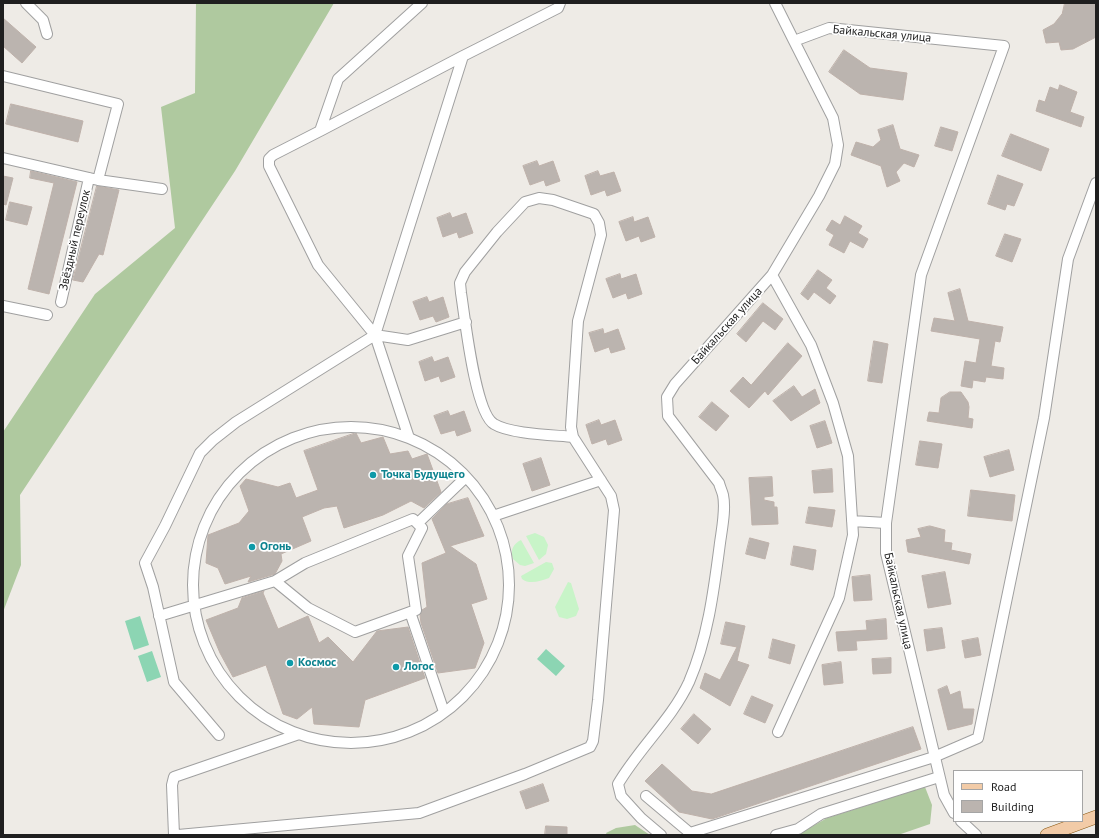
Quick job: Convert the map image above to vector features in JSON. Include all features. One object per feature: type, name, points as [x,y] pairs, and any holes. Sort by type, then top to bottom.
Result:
[{"type":"main road","points":[[1083,822],[1096,817]]},
{"type":"main road","points":[[1047,835],[1082,822]]},
{"type":"street","points":[[26,3],[43,20],[47,34]]},
{"type":"street","points":[[320,131],[338,79],[422,3]]},
{"type":"street","points":[[409,438],[375,335],[318,265],[269,166],[269,159],[273,155],[558,8],[560,3]]},
{"type":"street","points":[[775,3],[794,41]]},
{"type":"street","name":"Байкальская улица","points":[[661,835],[641,818],[620,796],[618,784],[627,768],[671,711],[689,682],[703,641],[714,592],[723,520],[723,496],[718,483],[668,416],[667,397],[675,384],[772,275],[835,164],[838,144],[833,118],[794,41],[829,28],[1004,46],[921,275],[886,523],[886,553],[939,777],[944,795],[953,811]]},
{"type":"street","points":[[219,735],[174,682],[145,563],[165,526],[200,453],[213,440],[236,422],[375,335],[463,56]]},
{"type":"street","name":"Звёздный переулок","points":[[3,76],[118,104],[61,302]]},
{"type":"street","points":[[3,158],[162,189]]},
{"type":"street","points":[[646,796],[690,834],[934,757],[978,738],[1044,418],[1068,259],[1096,183]]},
{"type":"street","points":[[178,835],[418,813],[525,774],[590,747],[593,741],[598,700],[614,510],[611,496],[573,437],[571,427],[578,322],[601,235],[599,223],[594,214],[553,200],[539,198],[525,202],[497,232],[465,272],[460,283],[479,397],[488,419],[496,425],[511,429],[573,437]]},
{"type":"street","points":[[772,275],[811,345],[833,403],[848,456],[853,535],[839,598],[778,732]]},
{"type":"street","points":[[3,306],[48,315]]},
{"type":"street","points":[[375,335],[408,340],[466,322]]},
{"type":"street","points":[[354,427],[382,430],[409,438],[433,450],[455,466],[466,477],[474,485],[493,516],[500,533],[507,559],[509,586],[507,613],[499,639],[488,664],[472,686],[444,712],[431,721],[406,733],[380,740],[353,743],[334,742],[299,734],[274,723],[257,712],[232,689],[215,666],[203,641],[194,605],[193,586],[195,558],[202,531],[214,506],[226,489],[250,464],[273,448],[299,436],[326,429],[354,427]]},
{"type":"street","points":[[418,523],[466,477]]},
{"type":"street","points":[[493,516],[601,480]]},
{"type":"street","points":[[159,616],[275,582],[305,563],[413,519],[422,528],[408,556],[416,610],[355,632],[308,608],[275,582]]},
{"type":"street","points":[[852,521],[886,523]]},
{"type":"street","points":[[410,612],[444,712]]},
{"type":"street","points":[[174,835],[172,785],[174,778],[299,734]]},
{"type":"street","points":[[776,835],[798,829],[822,814],[939,777]]},
{"type":"street","points":[[962,822],[976,835]]},
{"type":"green space","points":[[196,3],[334,3],[235,171],[20,495],[21,565],[3,612],[3,432],[95,294],[175,228],[161,107],[195,93]]},
{"type":"green space","points":[[535,533],[544,537],[548,545],[546,554],[539,560],[526,536]]},
{"type":"green space","points":[[521,540],[534,563],[525,566],[520,565],[513,559],[513,548],[516,543]]},
{"type":"green space","points":[[546,562],[552,563],[554,569],[549,578],[532,582],[522,579],[521,576]]},
{"type":"green space","points":[[568,582],[571,583],[579,609],[576,616],[567,619],[559,617],[555,607]]},
{"type":"green space","points":[[140,616],[149,645],[134,650],[125,621]]},
{"type":"green space","points":[[546,649],[565,666],[556,676],[537,659]]},
{"type":"green space","points":[[152,651],[161,677],[147,682],[138,656]]},
{"type":"green space","points":[[925,787],[932,805],[930,824],[898,835],[791,835],[804,831],[827,818]]},
{"type":"green space","points":[[635,825],[650,835],[607,835],[606,833],[616,828]]},
{"type":"building","points":[[1065,3],[1096,3],[1096,37],[1073,49],[1061,50],[1059,42],[1046,43],[1043,30],[1054,24],[1062,14]]},
{"type":"building","points":[[3,18],[36,47],[22,63],[3,46]]},
{"type":"building","points":[[844,50],[870,68],[907,73],[903,100],[860,94],[829,72]]},
{"type":"building","points":[[1060,85],[1077,92],[1070,112],[1084,117],[1081,127],[1036,111],[1039,100],[1045,102],[1050,87],[1058,90]]},
{"type":"building","points":[[11,104],[83,121],[78,142],[6,124]]},
{"type":"building","points":[[893,125],[900,149],[919,155],[914,167],[904,163],[896,172],[900,181],[887,187],[881,166],[851,155],[856,142],[873,147],[881,140],[878,130]]},
{"type":"building","points":[[941,127],[958,132],[952,151],[935,146]]},
{"type":"building","points":[[1011,134],[1049,149],[1041,171],[1002,156]]},
{"type":"building","points":[[537,161],[539,166],[553,161],[560,181],[546,186],[544,180],[530,185],[523,166]]},
{"type":"building","points":[[31,171],[77,182],[49,294],[28,289],[54,183],[30,178]]},
{"type":"building","points":[[598,171],[600,176],[614,172],[621,191],[607,196],[605,190],[591,195],[585,176]]},
{"type":"building","points":[[998,175],[1023,184],[1014,206],[1007,204],[1005,210],[988,204]]},
{"type":"building","points":[[3,176],[13,178],[6,205],[3,204]]},
{"type":"building","points":[[97,186],[119,190],[103,255],[99,254],[83,282],[73,280]]},
{"type":"building","points":[[10,202],[32,207],[27,225],[6,220]]},
{"type":"building","points":[[450,213],[452,218],[466,213],[473,233],[459,238],[457,232],[443,237],[437,218]]},
{"type":"building","points":[[845,216],[862,226],[858,233],[868,239],[863,248],[850,241],[844,253],[829,245],[834,235],[826,230],[832,220],[840,225]]},
{"type":"building","points":[[633,217],[634,222],[648,217],[655,237],[641,242],[639,236],[626,241],[619,222]]},
{"type":"building","points":[[1005,234],[1021,239],[1012,262],[996,256]]},
{"type":"building","points":[[818,270],[832,280],[826,288],[836,296],[830,304],[814,292],[808,300],[801,294]]},
{"type":"building","points":[[620,274],[621,279],[636,274],[642,294],[628,299],[626,293],[613,298],[606,279]]},
{"type":"building","points":[[960,289],[968,321],[1003,327],[1000,342],[995,341],[991,366],[1004,368],[1003,379],[986,377],[985,382],[973,380],[972,388],[961,386],[965,361],[976,363],[980,339],[931,331],[934,318],[955,321],[948,293]]},
{"type":"building","points":[[427,297],[429,302],[443,297],[449,317],[436,322],[433,316],[420,320],[413,302]]},
{"type":"building","points":[[763,303],[783,319],[775,330],[763,321],[746,342],[737,334]]},
{"type":"building","points":[[603,329],[604,334],[618,329],[625,349],[611,353],[609,347],[595,352],[589,333]]},
{"type":"building","points":[[874,341],[888,344],[882,383],[868,381]]},
{"type":"building","points":[[788,343],[802,356],[768,395],[765,391],[749,408],[730,391],[743,377],[751,385]]},
{"type":"building","points":[[432,357],[434,362],[448,357],[455,377],[441,382],[439,376],[425,381],[419,362]]},
{"type":"building","points":[[794,386],[802,397],[815,389],[820,403],[791,421],[773,401]]},
{"type":"building","points":[[950,392],[961,392],[968,402],[968,418],[973,419],[972,428],[927,421],[929,412],[939,413],[941,398]]},
{"type":"building","points":[[712,402],[729,416],[716,431],[699,417]]},
{"type":"building","points":[[448,411],[450,416],[464,411],[471,431],[457,436],[455,430],[441,434],[434,416]]},
{"type":"building","points":[[599,420],[601,425],[615,420],[622,440],[608,445],[606,439],[592,444],[586,425]]},
{"type":"building","points":[[825,421],[832,443],[817,448],[810,426]]},
{"type":"building","points":[[356,433],[361,443],[383,437],[390,454],[408,451],[412,459],[427,454],[441,492],[424,508],[411,501],[383,515],[344,528],[337,506],[324,508],[302,517],[311,541],[281,554],[282,561],[275,574],[248,582],[251,576],[225,584],[218,568],[206,563],[208,535],[239,523],[249,511],[240,486],[246,479],[278,487],[290,483],[296,498],[318,490],[304,451]]},
{"type":"building","points":[[920,441],[942,444],[938,468],[916,465]]},
{"type":"building","points":[[1009,450],[1014,470],[990,477],[984,457]]},
{"type":"building","points":[[541,458],[550,485],[532,491],[523,464]]},
{"type":"building","points":[[832,469],[833,492],[814,493],[812,471]]},
{"type":"building","points":[[772,477],[773,496],[764,497],[764,500],[774,502],[774,507],[777,507],[778,524],[752,525],[749,478]]},
{"type":"building","points":[[971,490],[1015,495],[1012,521],[968,516]]},
{"type":"building","points":[[468,498],[484,536],[450,546],[476,564],[487,599],[471,604],[484,643],[475,668],[438,673],[421,623],[420,615],[422,610],[427,607],[422,563],[446,553],[432,519],[447,504]]},
{"type":"building","points":[[809,507],[835,510],[832,527],[806,523]]},
{"type":"building","points":[[930,526],[945,530],[944,542],[952,543],[951,550],[971,554],[969,564],[908,552],[906,540],[921,537],[918,529]]},
{"type":"building","points":[[750,538],[769,543],[765,559],[746,554]]},
{"type":"building","points":[[794,546],[816,550],[813,570],[791,565]]},
{"type":"building","points":[[945,572],[951,604],[928,608],[922,576]]},
{"type":"building","points":[[870,575],[872,600],[854,601],[852,577]]},
{"type":"building","name":"Космос","points":[[264,591],[263,593],[278,629],[308,616],[319,643],[328,637],[353,662],[377,631],[408,627],[425,678],[365,700],[359,727],[314,724],[312,707],[297,719],[283,714],[266,665],[233,677],[220,653],[206,620],[238,608],[242,598]]},
{"type":"building","points":[[886,619],[887,639],[856,641],[857,650],[838,651],[836,632],[867,630],[866,621]]},
{"type":"building","points":[[726,622],[745,626],[737,661],[749,665],[730,706],[700,688],[705,673],[720,680],[737,647],[721,644]]},
{"type":"building","points":[[942,628],[945,648],[927,651],[924,630]]},
{"type":"building","points":[[978,638],[981,655],[965,658],[962,641]]},
{"type":"building","points":[[773,639],[795,645],[790,664],[769,658]]},
{"type":"building","points":[[891,658],[891,673],[873,674],[872,659]]},
{"type":"building","points":[[841,662],[843,683],[824,685],[822,665]]},
{"type":"building","points":[[947,686],[950,695],[960,691],[963,709],[974,709],[972,724],[948,730],[938,690]]},
{"type":"building","points":[[752,696],[773,705],[765,723],[744,714]]},
{"type":"building","points":[[694,714],[711,729],[698,744],[681,729]]},
{"type":"building","points":[[913,727],[921,749],[712,819],[679,812],[645,781],[662,764],[692,791],[711,794]]},
{"type":"building","points":[[543,784],[549,801],[526,809],[520,792]]},
{"type":"building","points":[[546,826],[567,827],[567,835],[545,835]]},
{"type":"place","name":"Точка Будущего","points":[[373,475]]},
{"type":"place","name":"Огонь","points":[[252,547]]},
{"type":"place","name":"Космос","points":[[290,663]]},
{"type":"place","name":"Логос","points":[[396,667]]}]
